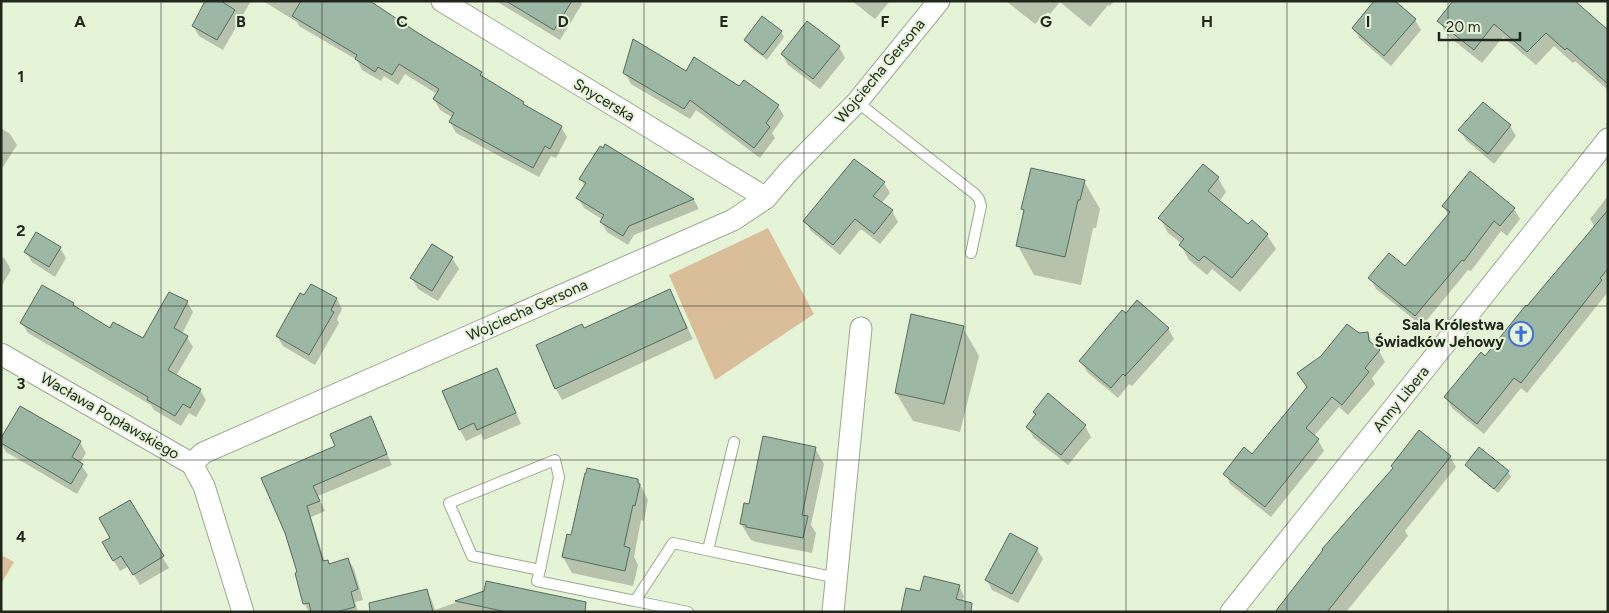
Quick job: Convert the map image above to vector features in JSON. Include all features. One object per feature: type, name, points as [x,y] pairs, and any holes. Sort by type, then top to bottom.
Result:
[{"type":"street","name":"Snycerska","points":[[442,1],[766,198]]},
{"type":"street","name":"Wojciecha Gersona","points":[[192,464],[203,453],[733,220],[766,198],[788,172],[857,102],[939,1]]},
{"type":"street","name":"Anny Libera","points":[[1231,612],[1608,138]]},
{"type":"street","points":[[833,612],[861,328]]},
{"type":"street","name":"Wacława Popławskiego","points":[[1,354],[192,464]]},
{"type":"street","points":[[192,464],[204,486],[243,612]]},
{"type":"lane","points":[[857,102],[979,199],[981,206],[971,253]]},
{"type":"lane","points":[[708,550],[734,442]]},
{"type":"lane","points":[[540,570],[472,556],[449,503],[555,460],[559,477],[538,581],[688,612]]},
{"type":"lane","points":[[635,602],[673,543],[837,578]]},
{"type":"shaded area","points":[[768,228],[814,314],[715,380],[669,275]]},
{"type":"shaded area","points":[[1,555],[14,562],[1,584]]},
{"type":"building","points":[[205,1],[221,1],[235,10],[217,40],[192,26]]},
{"type":"building","points":[[301,1],[370,1],[482,72],[480,75],[524,102],[523,104],[562,126],[550,149],[545,146],[533,168],[449,122],[454,113],[433,99],[439,89],[399,64],[392,75],[378,67],[375,72],[355,59],[357,55],[292,16]]},
{"type":"building","points":[[506,1],[572,1],[554,30]]},
{"type":"building","points":[[1374,1],[1395,1],[1416,19],[1384,56],[1352,28]]},
{"type":"building","points":[[1453,1],[1575,1],[1608,30],[1608,84],[1567,48],[1565,50],[1546,33],[1527,52],[1494,24],[1474,50],[1437,21]]},
{"type":"building","points":[[762,16],[782,31],[763,55],[744,40]]},
{"type":"building","points":[[807,21],[840,46],[813,79],[781,54]]},
{"type":"building","points":[[633,39],[686,71],[694,57],[739,86],[744,80],[779,105],[766,123],[770,127],[754,148],[690,100],[684,109],[623,73]]},
{"type":"building","points":[[1483,102],[1511,125],[1488,154],[1458,130]]},
{"type":"building","points":[[605,144],[694,199],[629,226],[623,236],[600,222],[604,215],[576,198],[586,183],[579,179],[600,146],[603,148]]},
{"type":"building","points":[[854,159],[885,182],[873,196],[893,210],[874,234],[855,219],[833,245],[803,221]]},
{"type":"building","points":[[1203,164],[1219,177],[1208,191],[1248,224],[1252,220],[1268,234],[1232,278],[1204,256],[1199,261],[1179,245],[1184,239],[1158,218]]},
{"type":"building","points":[[1031,168],[1085,180],[1080,200],[1078,200],[1065,257],[1016,246],[1024,210],[1021,209]]},
{"type":"building","points":[[1470,171],[1515,208],[1500,226],[1494,221],[1464,261],[1462,260],[1415,316],[1368,278],[1389,253],[1405,266],[1450,212],[1442,206]]},
{"type":"building","points":[[1608,210],[1608,269],[1600,278],[1602,280],[1521,383],[1514,378],[1477,424],[1444,397],[1481,352],[1485,356],[1526,305]]},
{"type":"building","points":[[36,232],[61,247],[49,267],[24,252]]},
{"type":"building","points":[[432,244],[453,257],[432,291],[410,278]]},
{"type":"building","points":[[311,284],[337,298],[331,310],[334,312],[309,355],[276,336],[300,293],[304,295]]},
{"type":"building","points":[[42,285],[74,303],[73,305],[110,328],[113,322],[143,338],[169,292],[188,301],[174,328],[188,336],[168,370],[201,389],[190,408],[183,404],[175,416],[147,400],[148,397],[20,323]]},
{"type":"building","points":[[670,289],[687,328],[555,389],[536,345],[582,324],[584,328]]},
{"type":"building","points":[[1137,300],[1169,328],[1125,376],[1123,374],[1111,388],[1079,361],[1122,310],[1126,313]]},
{"type":"building","points":[[911,314],[964,326],[944,404],[895,393]]},
{"type":"building","points":[[1347,324],[1359,333],[1368,332],[1369,341],[1380,350],[1365,368],[1369,372],[1342,405],[1332,397],[1306,428],[1319,439],[1265,507],[1223,474],[1244,447],[1252,454],[1307,387],[1297,373],[1321,356]]},
{"type":"building","points":[[497,368],[516,413],[477,430],[474,423],[459,430],[442,391]]},
{"type":"building","points":[[1048,393],[1086,425],[1061,455],[1026,427],[1036,414],[1033,412]]},
{"type":"building","points":[[20,406],[81,441],[72,457],[83,464],[71,484],[1,443],[1,438]]},
{"type":"building","points":[[371,416],[387,454],[313,486],[320,501],[307,506],[323,561],[328,560],[329,564],[348,558],[358,589],[351,592],[355,607],[336,612],[311,612],[309,603],[303,604],[295,573],[297,572],[285,533],[261,478],[335,446],[330,434]]},
{"type":"building","points":[[1419,430],[1451,456],[1327,612],[1275,612],[1322,549],[1393,468],[1391,466]]},
{"type":"building","points":[[763,436],[816,447],[802,515],[808,516],[803,538],[746,527],[746,525],[740,524],[744,503],[749,504]]},
{"type":"building","points":[[1479,447],[1509,471],[1494,489],[1465,465]]},
{"type":"building","points":[[587,468],[638,479],[640,484],[635,506],[633,505],[624,546],[630,548],[625,571],[562,557],[567,534],[571,535]]},
{"type":"building","points":[[130,500],[164,556],[133,575],[121,556],[113,561],[102,542],[110,538],[99,518]]},
{"type":"building","points":[[1010,533],[1038,548],[1012,594],[985,580]]},
{"type":"building","points":[[924,576],[960,585],[956,599],[972,603],[971,612],[901,612],[906,588],[920,591]]},
{"type":"building","points":[[486,581],[586,602],[585,612],[507,612],[455,601],[484,591]]},
{"type":"building","points":[[427,589],[433,612],[370,612],[369,603]]},
{"type":"place","name":"Sala Królestwa Świadków Jehowy","points":[[1521,334]]}]
